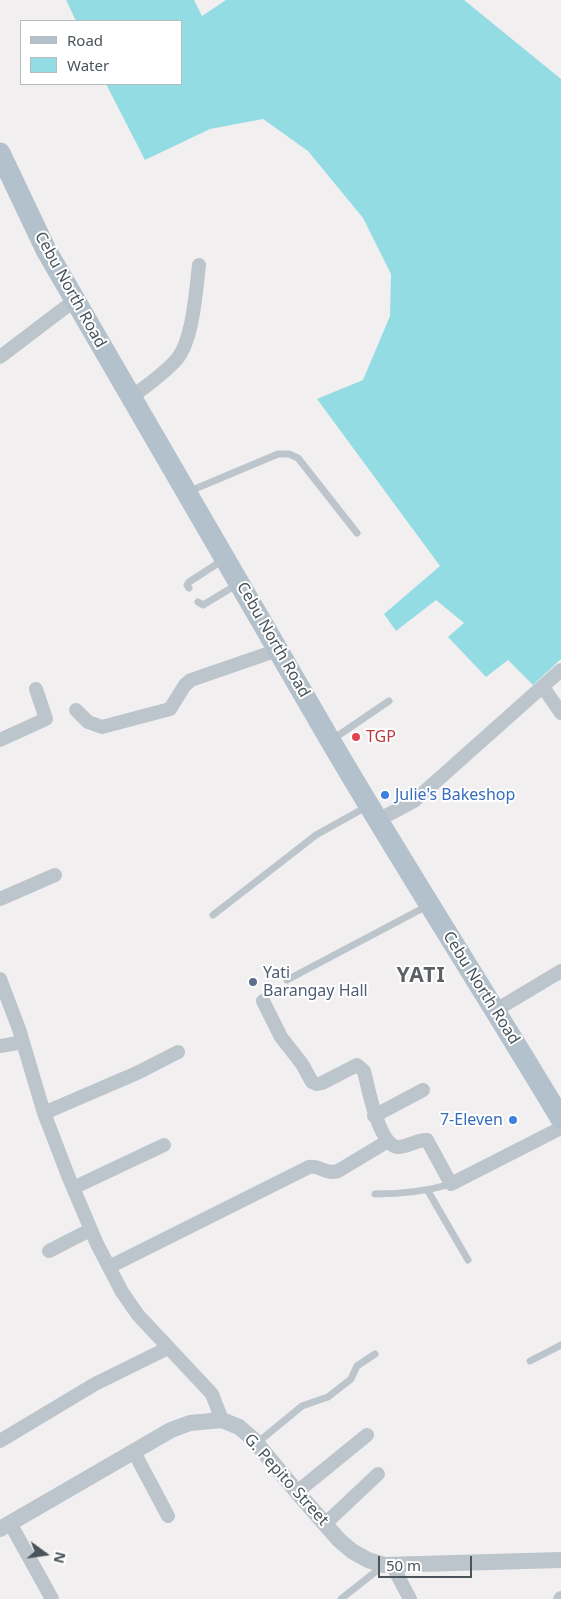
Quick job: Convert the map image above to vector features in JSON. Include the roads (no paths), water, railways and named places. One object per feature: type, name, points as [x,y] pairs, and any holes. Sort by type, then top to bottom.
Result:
[{"type":"main road","name":"Cebu North Road","points":[[0,153],[46,250],[330,740],[561,1119]]},
{"type":"street","points":[[132,397],[163,374],[178,358],[185,346],[194,303],[199,265]]},
{"type":"street","points":[[0,357],[75,300]]},
{"type":"street","points":[[76,710],[88,722],[102,727],[170,710],[185,685],[191,680],[278,650]]},
{"type":"street","points":[[373,813],[414,801],[561,670]]},
{"type":"street","points":[[543,687],[561,712]]},
{"type":"street","points":[[0,740],[46,720],[36,689]]},
{"type":"street","points":[[0,899],[55,874]]},
{"type":"street","points":[[496,1010],[561,971]]},
{"type":"street","points":[[1,985],[23,1042],[44,1113],[90,1230],[122,1292],[138,1315],[212,1394],[222,1420],[190,1423],[171,1430],[5,1526],[52,1599]]},
{"type":"street","points":[[263,1002],[281,1037],[302,1064],[312,1082],[318,1084],[351,1067],[357,1065],[360,1067],[364,1071],[374,1116],[388,1141],[400,1147],[417,1140],[427,1140],[451,1184],[561,1128]]},
{"type":"street","points":[[0,1046],[23,1042]]},
{"type":"street","points":[[44,1113],[137,1073],[178,1052]]},
{"type":"street","points":[[374,1116],[423,1090]]},
{"type":"street","points":[[109,1267],[309,1167],[315,1166],[331,1173],[338,1171],[388,1141]]},
{"type":"street","points":[[73,1188],[164,1145]]},
{"type":"street","points":[[49,1251],[90,1230]]},
{"type":"street","points":[[0,1441],[95,1384],[168,1348]]},
{"type":"street","name":"G. Pepito Street","points":[[222,1420],[239,1427],[257,1444],[325,1524],[352,1551],[368,1560],[388,1565],[561,1560]]},
{"type":"street","points":[[297,1492],[367,1435]]},
{"type":"street","points":[[134,1452],[168,1516]]},
{"type":"street","points":[[325,1524],[378,1474]]},
{"type":"street","points":[[388,1565],[410,1599]]},
{"type":"lane","points":[[188,493],[278,454],[289,454],[298,458],[357,533]]},
{"type":"lane","points":[[189,588],[189,582],[226,559]]},
{"type":"lane","points":[[198,602],[203,605],[240,583]]},
{"type":"lane","points":[[330,740],[389,701]]},
{"type":"lane","points":[[213,915],[316,835],[373,813]]},
{"type":"lane","points":[[286,980],[430,904]]},
{"type":"lane","points":[[374,1194],[428,1191],[451,1184]]},
{"type":"lane","points":[[428,1191],[468,1260]]},
{"type":"lane","points":[[530,1361],[561,1345]]},
{"type":"lane","points":[[257,1444],[302,1406],[328,1397],[351,1379],[357,1366],[375,1354]]},
{"type":"lane","points":[[340,1599],[388,1565]]},
{"type":"water","points":[[66,0],[194,0],[202,16],[226,0],[464,0],[561,79],[561,659],[533,685],[508,660],[486,677],[448,637],[464,623],[436,600],[396,631],[384,614],[440,566],[317,399],[363,380],[390,316],[391,274],[363,218],[308,151],[263,119],[210,129],[145,160],[107,85],[182,85],[182,20],[76,20]]},
{"type":"place","name":"TGP","points":[[356,737]]},
{"type":"place","name":"Julie's Bakeshop","points":[[385,795]]},
{"type":"place","name":"Yati Barangay Hall","points":[[253,982]]},
{"type":"place","name":"7-Eleven","points":[[513,1120]]},
{"type":"district","name":"YATI","points":[[421,976]]}]
